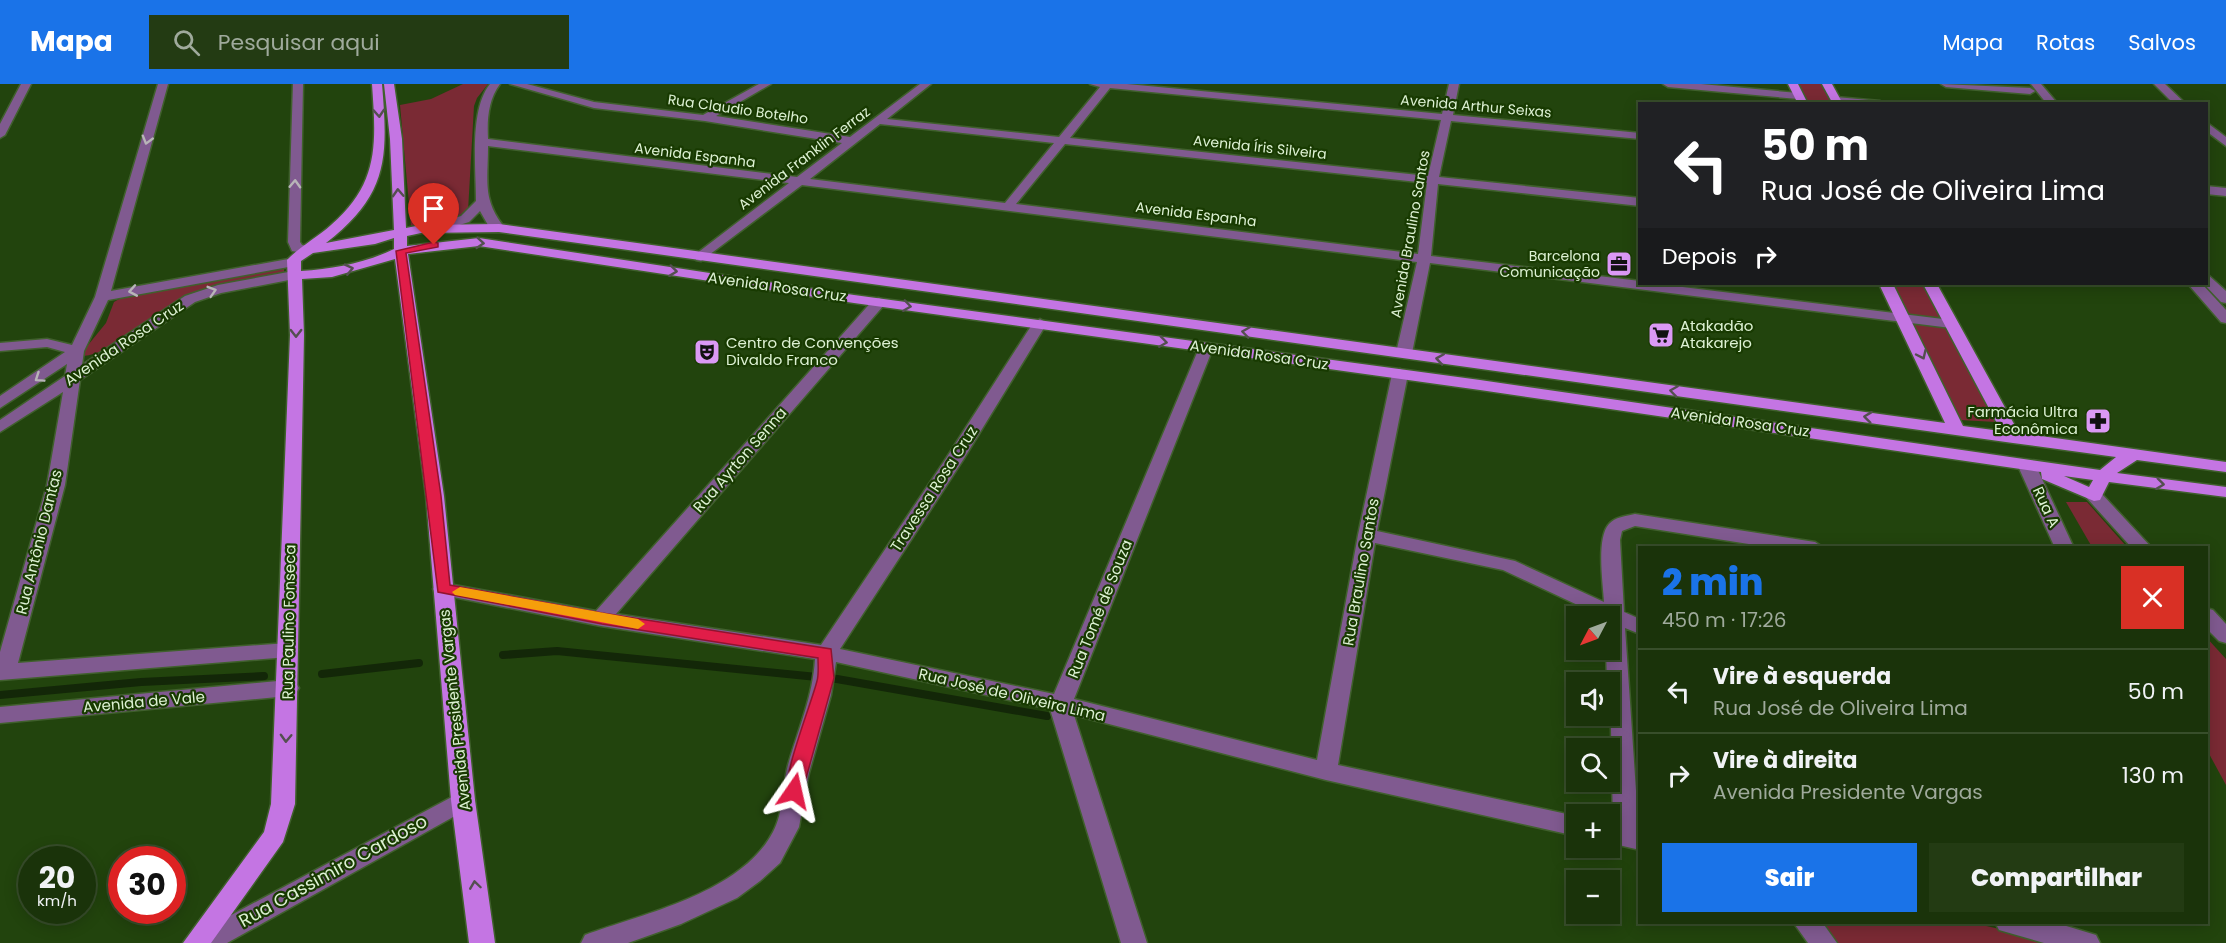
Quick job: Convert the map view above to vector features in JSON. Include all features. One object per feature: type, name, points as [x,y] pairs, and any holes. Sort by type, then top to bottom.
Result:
[{"type":"main road","points":[[309,250],[329,235],[354,210],[371,184],[381,141],[377,84]]},
{"type":"main road","name":"Avenida Presidente Vargas","points":[[390,84],[396,140],[401,242],[435,496],[463,800],[483,943]]},
{"type":"main road","points":[[1793,84],[1801,100]]},
{"type":"main road","points":[[1827,84],[1837,102]]},
{"type":"main road","name":"Avenida Rosa Cruz","points":[[294,268],[340,271],[382,260],[401,242],[437,228],[499,228],[1956,429]]},
{"type":"main road","points":[[507,247],[508,240],[526,232]]},
{"type":"main road","name":"Avenida Rosa Cruz","points":[[294,268],[309,250],[363,240],[470,242],[879,302],[1472,384],[2102,477],[2226,492]]},
{"type":"main road","name":"Rua Paulino Fonseca","points":[[196,943],[275,835],[284,804],[292,423],[297,335],[294,268]]},
{"type":"main road","points":[[854,298],[877,291],[878,288],[872,280]]},
{"type":"main road","points":[[1887,285],[1905,318],[1956,429],[2226,467]]},
{"type":"main road","points":[[1931,285],[1951,324],[1999,436],[2027,466],[2094,496],[2102,477],[2116,463],[2135,454]]},
{"type":"main road","points":[[1120,335],[1111,327],[1112,323],[1127,316]]},
{"type":"main road","points":[[1472,384],[1487,378],[1488,373],[1480,365]]},
{"type":"main road","points":[[1952,454],[1999,436]]},
{"type":"street","points":[[0,135],[26,84]]},
{"type":"street","points":[[51,343],[77,351],[88,330],[102,297],[163,84]]},
{"type":"street","points":[[298,84],[294,242],[297,248],[309,250]]},
{"type":"street","points":[[495,84],[488,93],[483,114],[482,202],[489,218],[499,228]]},
{"type":"street","name":"Rua Claudio Botelho","points":[[515,84],[594,105],[705,118],[852,141]]},
{"type":"street","points":[[705,118],[766,84]]},
{"type":"street","name":"Avenida Franklin Ferraz","points":[[701,257],[926,84]]},
{"type":"street","name":"Avenida Arthur Seixas","points":[[1095,84],[1638,136]]},
{"type":"street","name":"Avenida Braulino Santos","points":[[1404,353],[1424,258],[1433,180],[1454,84]]},
{"type":"street","points":[[1668,84],[1801,100]]},
{"type":"street","points":[[1946,84],[2030,86],[2051,102]]},
{"type":"street","points":[[2159,84],[2179,102]]},
{"type":"street","points":[[1008,207],[1108,85]]},
{"type":"street","points":[[2030,86],[2038,102]]},
{"type":"street","name":"Avenida Íris Silveira","points":[[878,121],[1638,202]]},
{"type":"street","points":[[2208,127],[2226,143]]},
{"type":"street","name":"Avenida Espanha","points":[[483,142],[796,183],[1638,285]]},
{"type":"street","points":[[2208,190],[2226,192]]},
{"type":"street","points":[[437,228],[465,219],[482,202]]},
{"type":"street","points":[[294,242],[306,244],[329,235]]},
{"type":"street","name":"Avenida Rosa Cruz","points":[[102,297],[294,268]]},
{"type":"street","name":"Avenida Rosa Cruz","points":[[0,427],[190,299],[294,268]]},
{"type":"street","points":[[2208,279],[2226,299]]},
{"type":"street","name":"Avenida Espanha","points":[[1640,285],[1951,324]]},
{"type":"street","points":[[2196,285],[2226,319]]},
{"type":"street","name":"Rua Ayrton Senna","points":[[602,619],[879,302]]},
{"type":"street","name":"Travessa Rosa Cruz","points":[[826,653],[954,460],[1040,324]]},
{"type":"street","points":[[0,347],[51,343],[88,330]]},
{"type":"street","name":"Rua Tomé de Souza","points":[[1060,706],[1206,348]]},
{"type":"street","name":"Avenida Rosa Cruz","points":[[0,403],[77,351]]},
{"type":"street","name":"Rua Antônio Dantas","points":[[3,671],[56,485],[77,351]]},
{"type":"street","name":"Rua Braulino Santos","points":[[1326,771],[1367,535],[1400,374]]},
{"type":"street","name":"Rua A","points":[[2027,466],[2064,546]]},
{"type":"street","points":[[2094,496],[2141,546]]},
{"type":"street","points":[[1612,606],[1611,534],[1617,525],[1635,520],[1802,546]]},
{"type":"street","points":[[1367,535],[1508,565],[1595,606]]},
{"type":"street","name":"Rua José de Oliveira Lima","points":[[443,589],[602,619],[826,653],[1031,696],[1060,706],[1326,771],[1566,824]]},
{"type":"street","points":[[2208,617],[2226,636]]},
{"type":"street","points":[[1620,618],[1638,626]]},
{"type":"street","points":[[3,671],[288,650]]},
{"type":"street","points":[[594,943],[737,887],[761,867],[784,836],[798,770],[823,686],[826,653]]},
{"type":"street","points":[[1615,660],[1625,836]]},
{"type":"street","name":"Avenida de Vale","points":[[0,715],[288,688]]},
{"type":"street","points":[[1060,706],[1134,943]]},
{"type":"street","name":"Rua Cassimiro Cardoso","points":[[203,943],[463,800]]},
{"type":"street","points":[[1808,924],[1824,943]]},
{"type":"street","points":[[2016,924],[2087,943]]},
{"type":"street","points":[[2066,924],[2087,943]]},
{"type":"shaded area","points":[[463,84],[488,84],[474,106],[468,211],[441,224],[426,227],[411,226],[400,105],[431,99]]},
{"type":"shaded area","points":[[1795,84],[1827,84],[1836,102],[1804,102]]},
{"type":"shaded area","points":[[284,266],[284,273],[227,283],[194,293],[108,348],[83,356],[84,350],[106,323],[114,302],[121,298]]},
{"type":"shaded area","points":[[1888,285],[1928,285],[1996,422],[1960,420],[1949,414]]},
{"type":"shaded area","points":[[2066,502],[2087,502],[2126,546],[2091,546]]},
{"type":"shaded area","points":[[2208,639],[2226,659],[2226,785],[2208,752]]},
{"type":"shaded area","points":[[1821,924],[1977,924],[2061,943],[1837,943]]},
{"type":"waterway","points":[[503,655],[557,651],[837,679],[1047,716]]},
{"type":"waterway","points":[[322,674],[419,663]]},
{"type":"waterway","points":[[0,695],[141,682],[264,676]]},
{"type":"slow traffic","points":[[460,592],[638,624]]},
{"type":"place","name":"Barcelona Comunicação","points":[[1619,264]]},
{"type":"place","name":"Atakadão Atakarejo","points":[[1661,335]]},
{"type":"place","name":"Centro de Convenções Divaldo Franco","points":[[707,352]]},
{"type":"place","name":"Farmácia Ultra Econômica","points":[[2098,421]]},
{"type":"route","points":[[434,245],[401,251],[435,496],[443,589],[602,619],[826,653],[826,678],[819,694],[794,791]]}]
